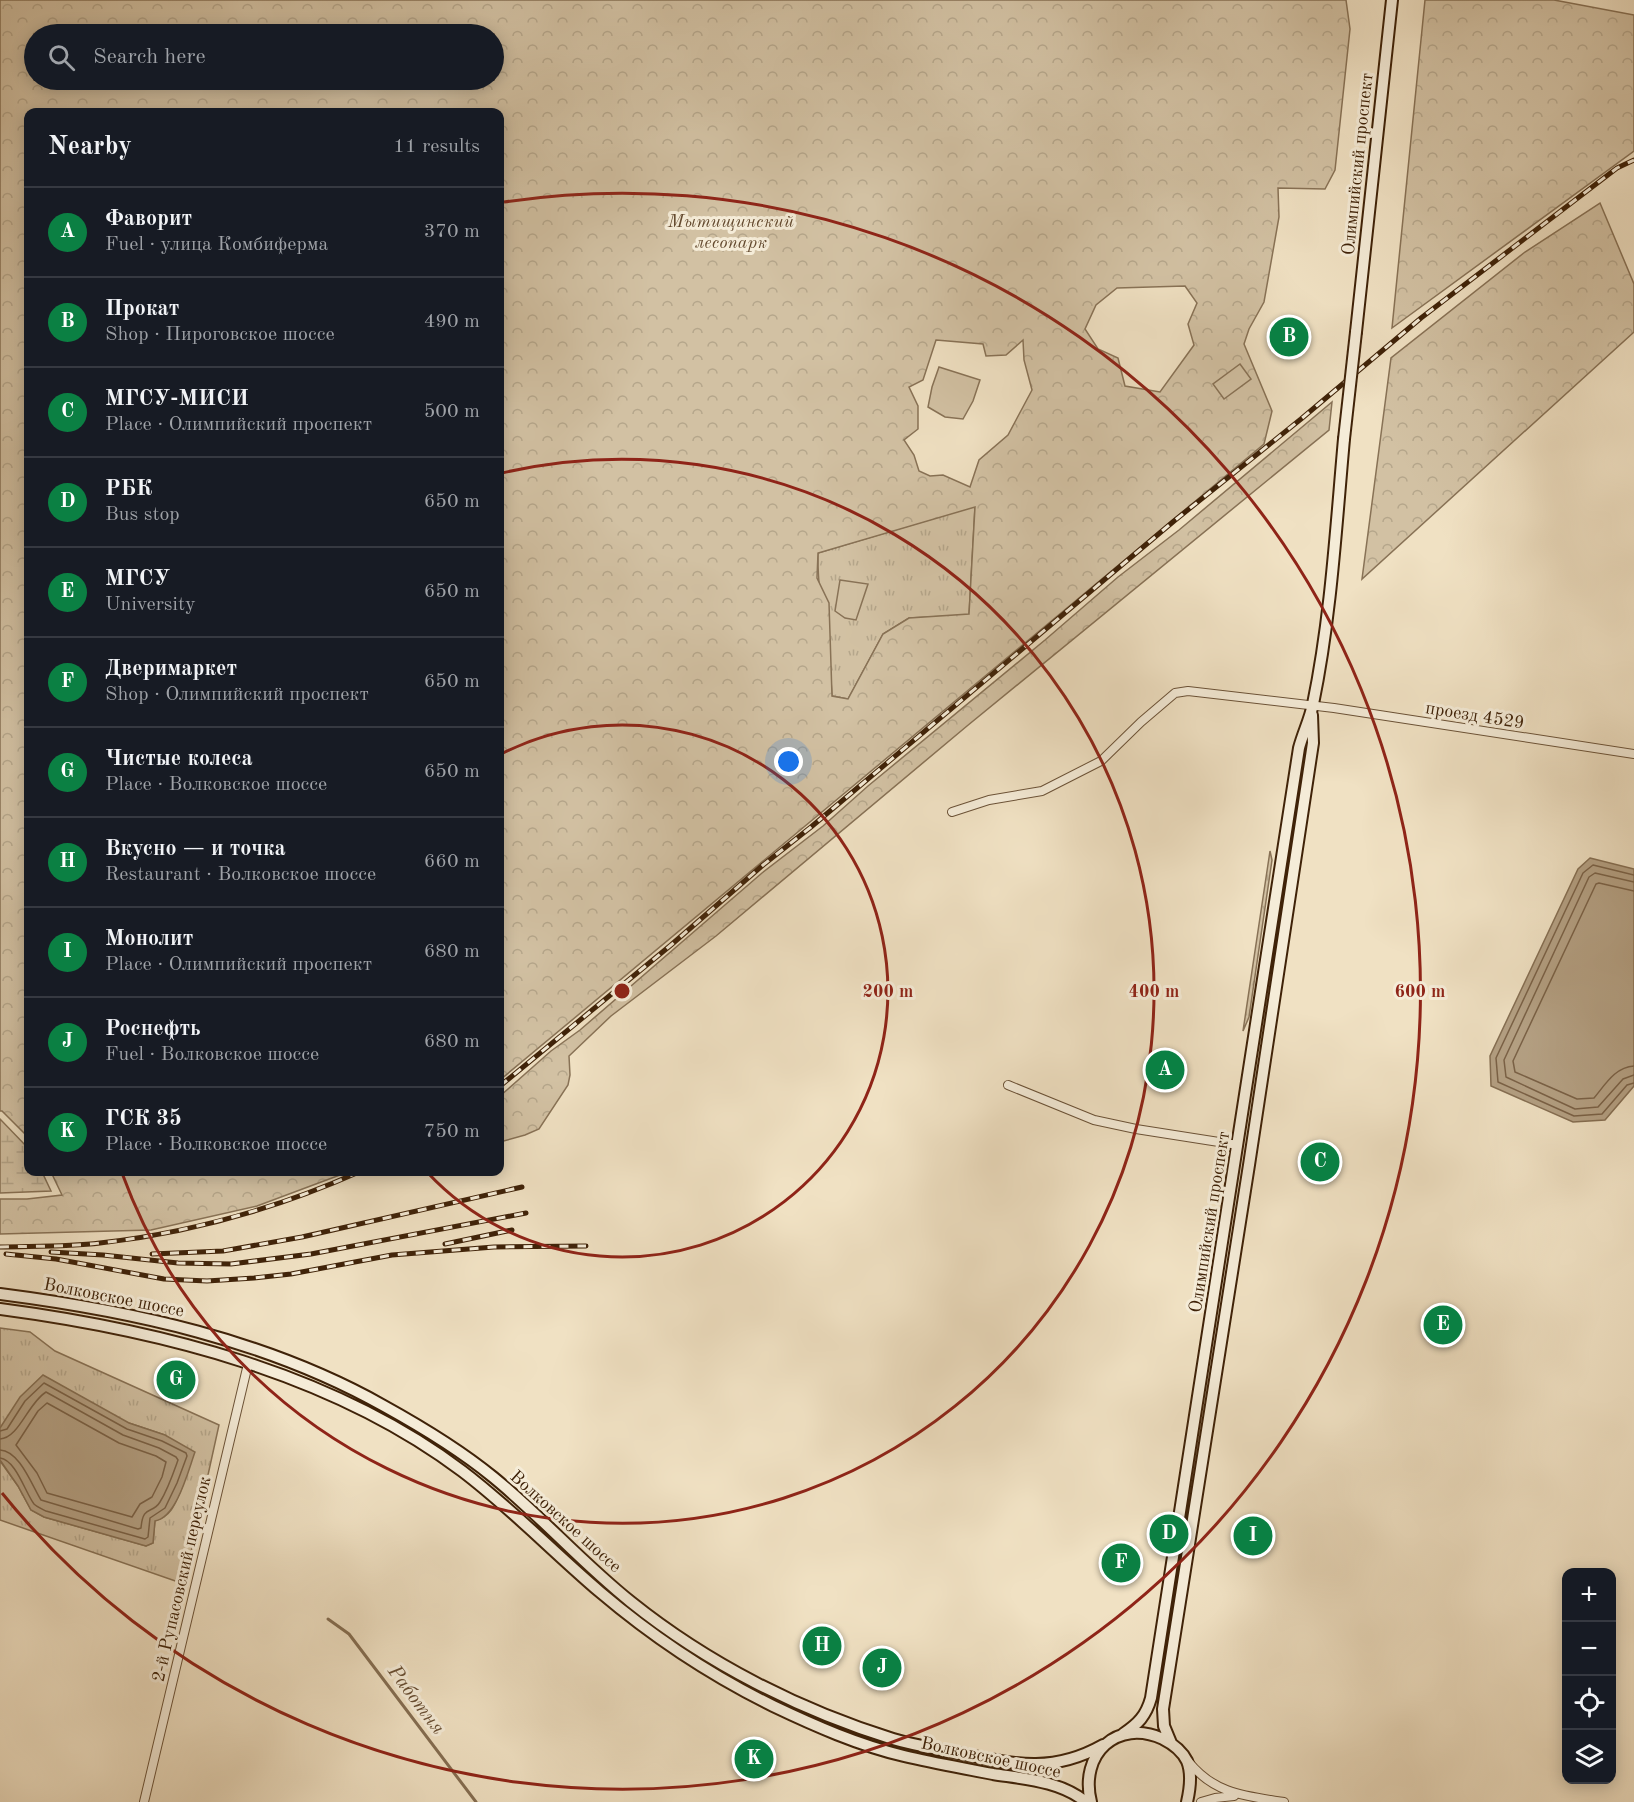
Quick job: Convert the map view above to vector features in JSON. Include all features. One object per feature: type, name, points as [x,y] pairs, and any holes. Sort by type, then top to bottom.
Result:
[{"type":"main road","name":"Олимпийский проспект","points":[[1103,1745],[1141,1721],[1151,1698],[1299,748],[1312,706],[1332,578],[1344,438],[1392,0]]},
{"type":"main road","name":"Олимпийский проспект","points":[[1171,1743],[1164,1726],[1163,1709],[1313,743],[1312,706]]},
{"type":"main road","name":"Волковское шоссе","points":[[0,1294],[104,1309],[194,1330],[277,1356],[332,1378],[450,1446],[492,1476],[627,1599],[651,1618],[687,1642],[767,1688],[834,1718],[896,1740],[1030,1765],[1050,1764],[1078,1758],[1103,1745]]},
{"type":"main road","name":"Волковское шоссе","points":[[0,1309],[46,1315],[138,1334],[248,1364],[322,1390],[387,1424],[460,1469],[508,1508],[598,1590],[644,1628],[743,1691],[826,1730],[860,1743],[933,1762],[1045,1783],[1071,1792],[1086,1802]]},
{"type":"main road","points":[[1123,1734],[1148,1734],[1171,1743],[1184,1755],[1189,1770],[1190,1786],[1187,1802]]},
{"type":"main road","points":[[1091,1802],[1088,1786],[1090,1769],[1096,1754],[1103,1745]]},
{"type":"street","name":"проезд 4529","points":[[952,812],[989,801],[1042,791],[1101,761],[1175,693],[1188,691],[1312,706],[1634,754]]},
{"type":"street","points":[[1008,1085],[1094,1120],[1136,1130],[1238,1146]]},
{"type":"street","name":"2-й Рупасовский переулок","points":[[144,1802],[248,1364]]},
{"type":"street","points":[[1184,1755],[1195,1769],[1218,1787],[1239,1795],[1284,1802]]},
{"type":"street","points":[[1201,1802],[1215,1797],[1239,1795]]},
{"type":"green space","name":"Мытищинский лесопарк","points":[[0,0],[1346,0],[1350,29],[1335,170],[1325,189],[1278,188],[1279,217],[1264,302],[1249,329],[1244,344],[1272,411],[1264,444],[504,1077],[504,108],[24,108],[24,1133],[0,1111]],"holes":[[[1185,286],[1197,303],[1188,324],[1194,345],[1160,392],[1125,386],[1118,358],[1098,349],[1085,329],[1096,305],[1117,288]],[[936,340],[983,344],[986,356],[1006,355],[1023,340],[1024,360],[1032,390],[1008,435],[979,460],[970,487],[943,475],[930,476],[919,471],[914,455],[904,440],[918,429],[918,406],[909,387],[923,380]],[[975,507],[969,614],[909,618],[883,634],[848,699],[832,696],[829,603],[817,578],[818,553]]]},
{"type":"green space","points":[[1425,0],[1554,0],[1634,15],[1634,151],[1392,328]]},
{"type":"green space","points":[[1600,203],[1634,284],[1634,332],[1362,579],[1391,358],[1525,252]]},
{"type":"green space","points":[[1240,364],[1251,379],[1224,399],[1213,384]]},
{"type":"green space","points":[[939,367],[980,380],[973,401],[963,419],[945,417],[928,407]]},
{"type":"green space","points":[[1332,402],[1329,430],[967,726],[716,936],[611,1016],[569,1056],[568,1085],[539,1129],[504,1141],[504,1092],[762,873],[823,826],[1118,577],[1179,530]]},
{"type":"green space","points":[[975,506],[969,615],[909,618],[883,634],[848,699],[832,696],[819,589],[818,553]]},
{"type":"green space","points":[[840,580],[868,584],[856,620],[845,618],[835,611]]},
{"type":"green space","points":[[1270,851],[1272,860],[1249,1017],[1243,1031]]},
{"type":"green space","points":[[0,1119],[24,1144],[24,1176],[44,1176],[51,1191],[0,1193]]},
{"type":"green space","points":[[53,1176],[337,1176],[257,1206],[151,1230],[0,1234],[0,1199],[62,1195]]},
{"type":"green space","points":[[0,1328],[30,1332],[55,1351],[219,1425],[184,1584],[0,1520],[0,1461],[18,1486],[31,1510],[44,1517],[146,1546],[153,1543],[155,1520],[170,1512],[183,1485],[165,1435],[129,1423],[0,1428]]},
{"type":"water","points":[[1590,858],[1634,869],[1634,1086],[1605,1120],[1573,1122],[1491,1086],[1490,1056],[1578,869]]},
{"type":"water","points":[[43,1375],[129,1423],[165,1435],[195,1452],[181,1492],[170,1511],[163,1518],[155,1521],[153,1543],[146,1546],[44,1517],[31,1510],[0,1460],[0,1428],[20,1397]]},
{"type":"waterway","name":"Работня","points":[[328,1619],[349,1634],[476,1802]]},
{"type":"railway","points":[[504,1083],[1174,521],[1301,419],[1421,318],[1617,168],[1634,160]]},
{"type":"railway","points":[[0,1247],[88,1244],[166,1233],[265,1208],[349,1176]]},
{"type":"railway","points":[[152,1254],[223,1251],[302,1237],[522,1187]]},
{"type":"railway","points":[[51,1252],[178,1263],[231,1264],[311,1254],[526,1213]]},
{"type":"railway","points":[[445,1244],[512,1230]]},
{"type":"railway","points":[[6,1254],[56,1259],[164,1279],[207,1281],[291,1274],[392,1255],[494,1247],[586,1246]]},
{"type":"place","name":"Прокат","points":[[1289,337]]},
{"type":"place","name":"Фаворит","points":[[1165,1070]]},
{"type":"place","name":"МГСУ-МИСИ","points":[[1320,1162]]},
{"type":"place","name":"МГСУ","points":[[1443,1325]]},
{"type":"place","name":"Чистые колеса","points":[[176,1380]]},
{"type":"place","name":"РБК","points":[[1169,1534]]},
{"type":"place","name":"Монолит","points":[[1253,1536]]},
{"type":"place","name":"Дверимаркет","points":[[1121,1563]]},
{"type":"place","name":"Вкусно — и точка","points":[[822,1646]]},
{"type":"place","name":"Роснефть","points":[[882,1668]]},
{"type":"place","name":"ГСК 35","points":[[754,1759]]}]
